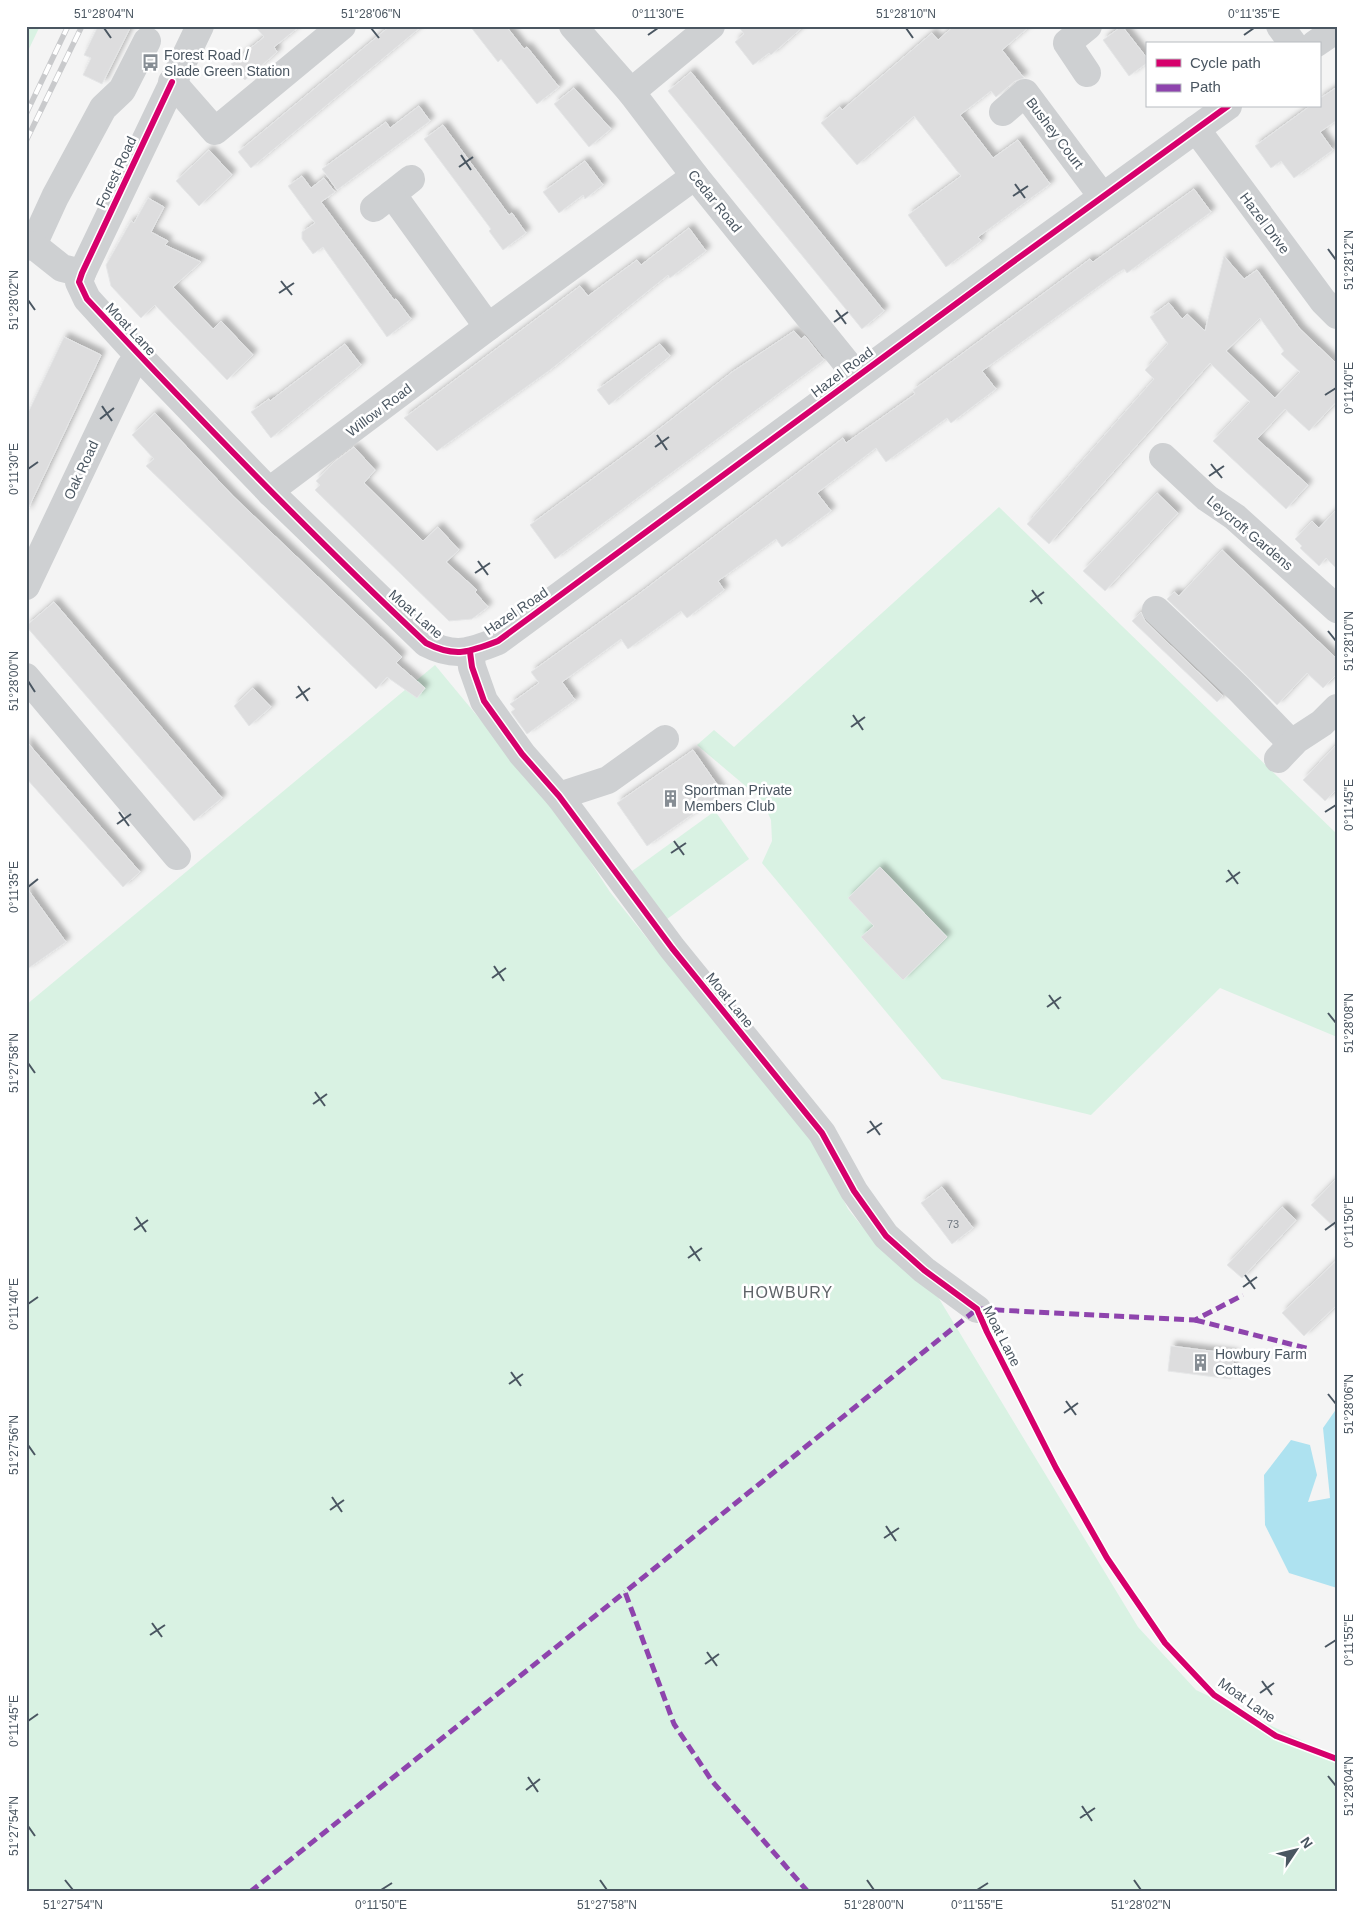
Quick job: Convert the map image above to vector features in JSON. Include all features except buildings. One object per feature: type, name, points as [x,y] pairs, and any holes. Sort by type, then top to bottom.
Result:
[{"type":"street","name":"Forest Road","points":[[82,273],[200,26]]},
{"type":"street","points":[[172,82],[215,131],[342,26]]},
{"type":"street","name":"Cedar Road","points":[[573,26],[632,92],[695,176],[856,376]]},
{"type":"street","points":[[632,92],[711,26]]},
{"type":"street","points":[[1087,73],[1067,43],[1088,26]]},
{"type":"street","points":[[1280,26],[1292,42]]},
{"type":"street","points":[[1318,42],[1337,29]]},
{"type":"street","points":[[82,273],[62,268],[30,246],[103,108],[122,90],[147,41]]},
{"type":"street","name":"Bushey Court","points":[[1002,112],[1025,93],[1102,196]]},
{"type":"street","name":"Hazel Road","points":[[470,652],[498,641],[856,376],[1225,108]]},
{"type":"street","name":"Hazel Drive","points":[[1196,129],[1323,301],[1337,315]]},
{"type":"street","name":"Willow Road","points":[[270,493],[280,483],[488,327],[695,176]]},
{"type":"street","points":[[392,193],[488,327]]},
{"type":"street","name":"Moat Lane","points":[[82,273],[79,282],[87,299],[270,493],[426,643],[438,650],[470,652],[472,667],[484,701],[522,754],[559,796],[672,948],[822,1133],[854,1190],[886,1236],[924,1270],[977,1309]]},
{"type":"street","name":"Oak Road","points":[[26,586],[130,368],[139,356]]},
{"type":"street","name":"Leycroft Gardens","points":[[1163,456],[1207,498],[1235,517],[1337,609]]},
{"type":"street","points":[[1156,610],[1238,688],[1285,752],[1322,723],[1337,708]]},
{"type":"street","points":[[26,677],[177,856]]},
{"type":"street","points":[[559,796],[608,780],[665,739]]},
{"type":"green space","points":[[26,26],[40,26],[26,55]]},
{"type":"green space","points":[[999,507],[1337,834],[1337,1037],[1220,988],[1091,1115],[942,1079],[762,863],[772,841],[771,820],[762,800],[697,745],[714,730],[734,747]]},
{"type":"green space","points":[[435,665],[561,817],[610,892],[662,957],[719,1015],[808,1128],[848,1209],[860,1224],[938,1297],[1138,1627],[1196,1690],[1337,1757],[1337,1892],[26,1892],[26,1005]]},
{"type":"green space","points":[[715,811],[749,859],[663,922],[628,874]]},
{"type":"water","points":[[1337,1408],[1337,1588],[1289,1573],[1265,1525],[1264,1475],[1291,1440],[1310,1445],[1317,1475],[1308,1502],[1330,1498],[1323,1428]]},
{"type":"railway","points":[[26,114],[68,26]]},
{"type":"railway","points":[[26,141],[82,26]]},
{"type":"marked path","points":[[808,1892],[712,1781],[674,1724],[625,1592],[977,1309],[1195,1320],[1243,1295]]},
{"type":"marked path","points":[[1195,1320],[1310,1349]]},
{"type":"marked path","points":[[250,1892],[625,1592]]},
{"type":"cycle path","points":[[172,82],[82,273],[79,282],[87,299],[254,474],[382,601],[426,643],[436,648],[454,652],[471,650],[498,641],[1225,108]]},
{"type":"cycle path","points":[[470,652],[472,667],[484,701],[522,754],[559,796],[672,948],[822,1133],[854,1191],[886,1236],[924,1270],[977,1309],[1056,1468],[1107,1558],[1165,1643],[1214,1695],[1276,1736],[1337,1759]]},
{"type":"place","name":"Forest Road / Slade Green Station","points":[[150,63]]},
{"type":"place","name":"Sportman Private Members Club","points":[[670,798]]},
{"type":"place","name":"Howbury Farm Cottages","points":[[1201,1362]]},
{"type":"district","name":"HOWBURY","points":[[788,1292]]}]
